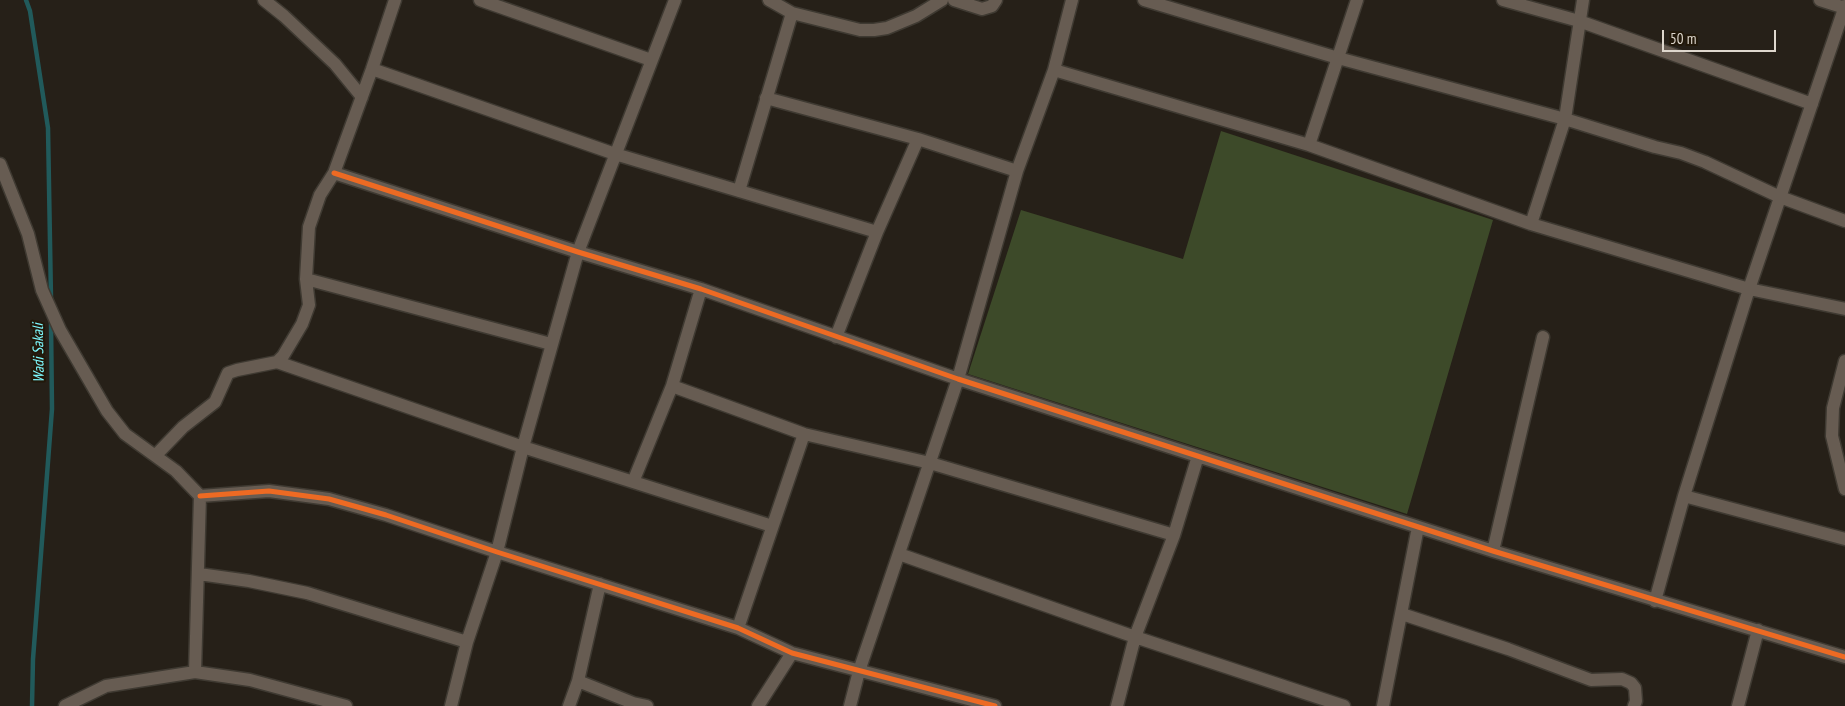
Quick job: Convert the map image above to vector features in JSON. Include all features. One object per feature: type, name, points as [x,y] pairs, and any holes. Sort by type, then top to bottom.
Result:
[{"type":"street","points":[[264,0],[284,16],[335,64],[362,97]]},
{"type":"street","points":[[277,362],[283,356],[302,324],[309,305],[306,279],[309,227],[320,195],[334,173],[395,0]]},
{"type":"street","points":[[480,0],[651,60]]},
{"type":"street","points":[[451,706],[467,642],[497,552],[523,446],[578,252],[675,0]]},
{"type":"street","points":[[769,0],[792,13],[860,30],[887,28],[916,16],[942,0]]},
{"type":"street","points":[[954,0],[982,9],[992,6],[996,0]]},
{"type":"street","points":[[850,706],[859,671],[958,379],[1017,171],[1054,70],[1072,0]]},
{"type":"street","points":[[1144,0],[1338,58],[1565,119],[1655,147],[1681,153],[1780,198],[1845,221]]},
{"type":"street","points":[[1309,145],[1358,0]]},
{"type":"street","points":[[1504,0],[1579,21],[1812,104]]},
{"type":"street","points":[[1532,224],[1565,119],[1583,0]]},
{"type":"street","points":[[1655,601],[1684,496],[1749,289],[1845,7],[1820,0]]},
{"type":"street","points":[[739,190],[792,13]]},
{"type":"street","points":[[372,69],[615,154],[877,232]]},
{"type":"street","points":[[1054,70],[1309,145],[1532,224],[1749,289],[1845,309]]},
{"type":"street","points":[[766,98],[918,139],[1017,171]]},
{"type":"street","points":[[836,336],[877,232],[918,139]]},
{"type":"street","points":[[0,164],[28,234],[42,290],[60,330],[117,426],[134,442],[156,455],[176,471],[200,496],[195,672]]},
{"type":"street","points":[[334,173],[578,252],[701,289],[958,379],[1418,527],[1655,601],[1845,657]]},
{"type":"street","points":[[306,279],[552,344]]},
{"type":"street","points":[[633,482],[672,386],[701,289]]},
{"type":"street","points":[[1493,551],[1543,338]]},
{"type":"street","points":[[1845,361],[1833,408],[1832,436],[1845,490]]},
{"type":"street","points":[[156,455],[183,426],[215,402],[228,373],[277,362],[523,446],[772,526]]},
{"type":"street","points":[[672,386],[804,434],[930,463],[1174,535]]},
{"type":"street","points":[[738,628],[804,434]]},
{"type":"street","points":[[1832,436],[1845,440]]},
{"type":"street","points":[[1117,706],[1135,637],[1174,535],[1198,456]]},
{"type":"street","points":[[200,496],[269,491],[329,498],[738,628],[792,653],[995,706]]},
{"type":"street","points":[[1684,496],[1845,539]]},
{"type":"street","points":[[1383,706],[1418,527]]},
{"type":"street","points":[[899,554],[1135,637],[1344,706]]},
{"type":"street","points":[[199,574],[307,592],[467,642]]},
{"type":"street","points":[[569,706],[578,681],[600,584]]},
{"type":"street","points":[[1402,614],[1508,649],[1591,680],[1622,679],[1631,683],[1636,688],[1634,706]]},
{"type":"street","points":[[1738,706],[1758,630]]},
{"type":"street","points":[[758,706],[792,653]]},
{"type":"street","points":[[65,706],[106,686],[195,672],[250,680],[346,706]]},
{"type":"street","points":[[578,681],[633,704],[647,706]]},
{"type":"green space","points":[[1221,131],[1493,220],[1407,514],[968,374],[1021,210],[1183,259]]},
{"type":"waterway","name":"Wadi Sakali","points":[[26,0],[30,11],[48,128],[51,299]]},
{"type":"waterway","name":"Wadi Sakali","points":[[32,706],[33,659],[52,409],[51,322]]},
{"type":"cycle path","points":[[334,173],[578,252],[701,289],[958,379],[1493,551],[1845,657]]},
{"type":"cycle path","points":[[200,496],[269,491],[329,499],[386,515],[738,628],[792,653],[995,706]]}]
